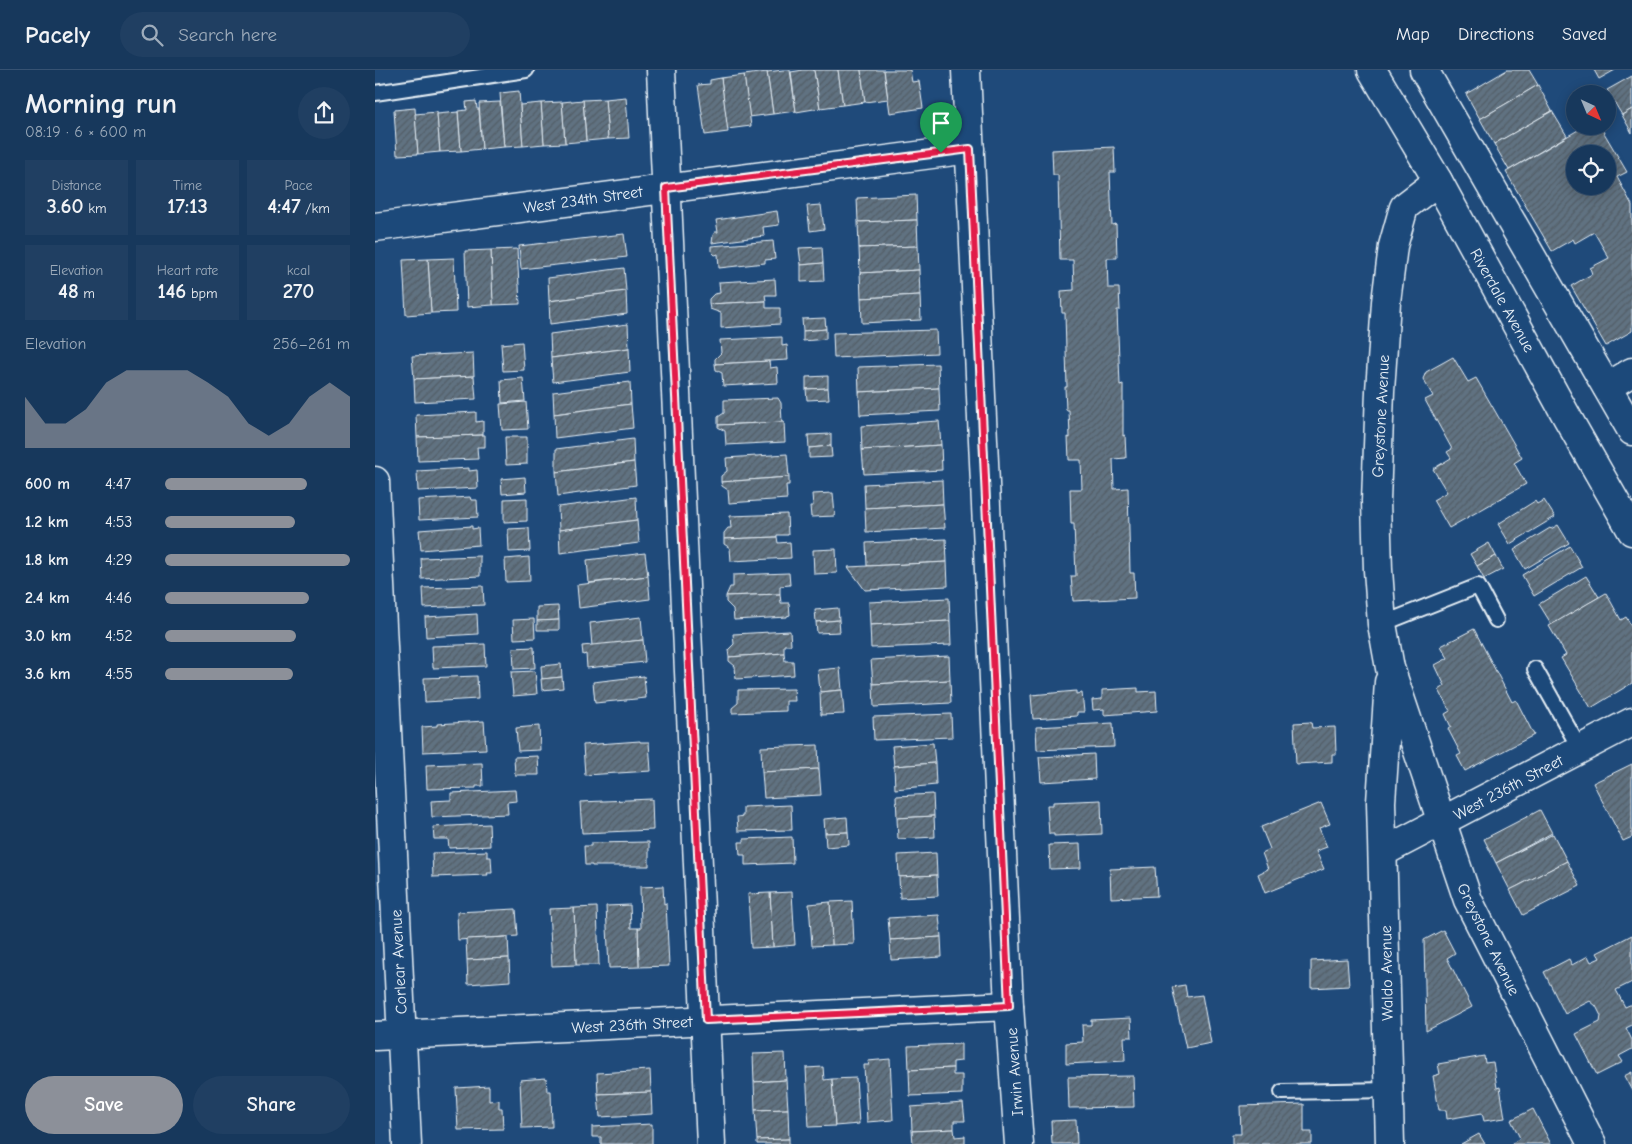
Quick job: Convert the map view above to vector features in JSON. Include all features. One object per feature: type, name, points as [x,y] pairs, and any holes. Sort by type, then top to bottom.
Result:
[{"type":"street","points":[[661,70],[711,1144]]},
{"type":"street","name":"Irwin Avenue","points":[[966,70],[1009,1006],[1019,1144]]},
{"type":"street","name":"Riverdale Avenue","points":[[1372,70],[1438,181],[1567,417],[1632,531]]},
{"type":"street","points":[[1424,70],[1632,431]]},
{"type":"street","name":"West 234th Street","points":[[375,227],[970,149]]},
{"type":"street","name":"Greystone Avenue","points":[[1438,181],[1404,207],[1393,246],[1387,292],[1380,391],[1376,502],[1382,624],[1390,668],[1467,900],[1592,1144]]},
{"type":"street","points":[[1607,387],[1632,372]]},
{"type":"street","name":"Corlear Avenue","points":[[375,481],[388,1036],[407,1144]]},
{"type":"street","name":"Greystone Avenue","points":[[1381,802],[1390,668]]},
{"type":"street","name":"West 236th Street","points":[[1383,852],[1632,722]]},
{"type":"street","name":"Waldo Avenue","points":[[1381,802],[1391,1144]]},
{"type":"street","name":"West 236th Street","points":[[388,1036],[1009,1006]]},
{"type":"lane","points":[[375,93],[526,70]]},
{"type":"lane","points":[[1382,624],[1478,586],[1496,620]]},
{"type":"lane","points":[[1535,668],[1580,750]]},
{"type":"lane","points":[[1282,1092],[1389,1090]]},
{"type":"building","points":[[790,70],[796,111],[773,114],[767,72]]},
{"type":"building","points":[[814,70],[820,108],[796,112],[791,72]]},
{"type":"building","points":[[814,70],[838,70],[843,105],[820,108]]},
{"type":"building","points":[[838,70],[861,70],[865,102],[843,105]]},
{"type":"building","points":[[861,70],[884,70],[888,99],[865,102]]},
{"type":"building","points":[[884,70],[910,70],[912,82],[919,81],[923,108],[890,113]]},
{"type":"building","points":[[1507,70],[1529,70],[1538,85],[1480,119],[1466,94]]},
{"type":"building","points":[[1594,70],[1615,70],[1599,79]]},
{"type":"building","points":[[767,72],[773,114],[749,117],[744,75]]},
{"type":"building","points":[[744,75],[751,126],[727,129],[721,78]]},
{"type":"building","points":[[1632,76],[1632,109],[1622,115],[1616,105],[1616,85]]},
{"type":"building","points":[[721,78],[728,132],[705,135],[698,85],[710,84],[710,80]]},
{"type":"building","points":[[1538,85],[1552,111],[1494,144],[1480,119]]},
{"type":"building","points":[[519,91],[523,146],[504,147],[500,93]]},
{"type":"building","points":[[626,97],[629,138],[608,139],[605,99]]},
{"type":"building","points":[[605,99],[608,139],[586,141],[583,100]]},
{"type":"building","points":[[583,100],[586,141],[565,143],[562,102]]},
{"type":"building","points":[[476,101],[477,109],[479,109],[482,149],[461,151],[458,111],[467,110],[466,102]]},
{"type":"building","points":[[500,102],[504,147],[482,149],[479,103]]},
{"type":"building","points":[[562,102],[565,143],[544,144],[541,103]]},
{"type":"building","points":[[541,103],[544,144],[523,146],[520,105]]},
{"type":"building","points":[[415,108],[418,154],[397,155],[394,110]]},
{"type":"building","points":[[1632,109],[1632,133],[1622,115]]},
{"type":"building","points":[[1552,111],[1567,136],[1509,170],[1494,144]]},
{"type":"building","points":[[437,112],[440,152],[418,154],[415,114]]},
{"type":"building","points":[[458,112],[461,151],[440,152],[437,114]]},
{"type":"building","points":[[1570,135],[1605,135],[1611,145],[1566,145],[1566,195],[1616,195],[1616,153],[1627,172],[1617,177],[1632,205],[1632,331],[1606,346],[1571,286],[1592,274],[1590,268],[1609,258],[1594,232],[1575,243],[1573,239],[1552,251],[1506,172]]},
{"type":"building","points":[[1114,147],[1115,172],[1110,172],[1112,225],[1116,224],[1117,258],[1107,258],[1108,288],[1119,288],[1120,310],[1117,310],[1120,385],[1123,384],[1123,436],[1125,435],[1126,458],[1113,459],[1114,489],[1128,488],[1130,573],[1134,573],[1135,598],[1073,601],[1071,576],[1076,576],[1074,524],[1071,524],[1070,489],[1082,489],[1081,460],[1069,460],[1069,410],[1066,410],[1065,387],[1067,387],[1065,313],[1062,313],[1061,291],[1074,290],[1073,260],[1060,260],[1058,175],[1053,175],[1052,150]]},
{"type":"building","points":[[916,195],[917,220],[858,222],[857,198]]},
{"type":"building","points":[[821,205],[824,229],[810,231],[807,206]]},
{"type":"building","points":[[777,211],[779,225],[763,227],[764,236],[712,243],[713,235],[715,232],[718,232],[716,220]]},
{"type":"building","points":[[917,220],[918,246],[859,248],[858,222]]},
{"type":"building","points":[[624,234],[627,257],[521,269],[519,246]]},
{"type":"building","points":[[773,241],[775,259],[765,260],[765,263],[719,268],[718,254],[715,255],[711,251],[711,246]]},
{"type":"building","points":[[918,246],[919,270],[860,273],[859,248]]},
{"type":"building","points":[[822,247],[823,263],[801,265],[799,248]]},
{"type":"building","points":[[517,249],[520,304],[493,305],[491,250]]},
{"type":"building","points":[[491,250],[493,305],[467,307],[465,251]]},
{"type":"building","points":[[454,258],[456,312],[431,313],[428,259]]},
{"type":"building","points":[[428,259],[431,313],[406,315],[403,260]]},
{"type":"building","points":[[823,263],[824,281],[801,282],[801,265]]},
{"type":"building","points":[[624,268],[626,291],[549,301],[548,278]]},
{"type":"building","points":[[919,270],[920,295],[861,298],[860,273]]},
{"type":"building","points":[[775,279],[776,295],[765,295],[766,301],[709,304],[709,299],[714,294],[720,293],[719,282]]},
{"type":"building","points":[[626,291],[627,314],[550,324],[549,301]]},
{"type":"building","points":[[920,295],[921,320],[862,323],[861,298]]},
{"type":"building","points":[[766,301],[766,308],[780,308],[780,324],[721,328],[721,313],[710,309],[709,304]]},
{"type":"building","points":[[825,318],[826,329],[803,331],[802,319]]},
{"type":"building","points":[[628,324],[629,348],[551,358],[550,334]]},
{"type":"building","points":[[826,329],[826,339],[803,341],[803,331]]},
{"type":"building","points":[[936,330],[937,353],[834,358],[833,333]]},
{"type":"building","points":[[782,337],[782,346],[787,345],[788,360],[715,364],[715,359],[721,353],[720,340]]},
{"type":"building","points":[[522,342],[524,370],[503,371],[501,344]]},
{"type":"building","points":[[629,348],[630,372],[553,382],[551,358]]},
{"type":"building","points":[[473,353],[474,376],[414,379],[412,356]]},
{"type":"building","points":[[1453,357],[1468,382],[1476,378],[1522,458],[1514,463],[1526,484],[1449,528],[1433,500],[1447,492],[1433,469],[1451,458],[1447,452],[1452,449],[1425,400],[1433,396],[1423,379],[1426,372]]},
{"type":"building","points":[[769,361],[770,368],[777,367],[778,383],[723,386],[722,373],[716,370],[715,364]]},
{"type":"building","points":[[938,364],[939,388],[859,392],[858,367]]},
{"type":"building","points":[[474,376],[476,399],[415,402],[414,379]]},
{"type":"building","points":[[828,376],[828,388],[806,389],[806,377]]},
{"type":"building","points":[[523,378],[525,401],[502,403],[501,380]]},
{"type":"building","points":[[630,382],[631,404],[554,414],[553,392]]},
{"type":"building","points":[[828,388],[829,399],[807,400],[806,389]]},
{"type":"building","points":[[939,388],[940,411],[860,415],[859,392]]},
{"type":"building","points":[[778,398],[781,403],[782,422],[718,425],[718,417],[724,413],[724,400]]},
{"type":"building","points":[[526,402],[528,429],[502,430],[500,404]]},
{"type":"building","points":[[631,404],[633,428],[555,438],[554,414]]},
{"type":"building","points":[[476,412],[476,422],[483,421],[483,435],[417,437],[416,415]]},
{"type":"building","points":[[939,421],[941,445],[862,450],[861,426]]},
{"type":"building","points":[[784,422],[785,442],[726,445],[725,431],[718,427],[718,425]]},
{"type":"building","points":[[831,434],[831,446],[809,448],[808,435]]},
{"type":"building","points":[[485,435],[485,447],[477,447],[478,459],[418,461],[417,437]]},
{"type":"building","points":[[505,437],[527,437],[527,464],[506,465]]},
{"type":"building","points":[[633,439],[634,462],[556,472],[556,449]]},
{"type":"building","points":[[941,445],[942,470],[864,474],[862,450]]},
{"type":"building","points":[[831,446],[832,457],[809,458],[809,448]]},
{"type":"building","points":[[787,454],[789,477],[721,482],[721,476],[727,471],[726,458]]},
{"type":"building","points":[[634,462],[636,485],[558,496],[556,472]]},
{"type":"building","points":[[469,468],[469,471],[477,470],[478,488],[418,491],[417,471]]},
{"type":"building","points":[[525,477],[526,492],[502,494],[501,479]]},
{"type":"building","points":[[789,477],[789,485],[786,485],[787,499],[729,503],[728,490],[722,486],[721,482]]},
{"type":"building","points":[[942,480],[943,504],[865,508],[864,484]]},
{"type":"building","points":[[833,493],[835,516],[811,517],[810,506],[813,506],[812,494]]},
{"type":"building","points":[[470,497],[471,500],[477,500],[478,517],[419,520],[418,500]]},
{"type":"building","points":[[636,497],[637,520],[559,530],[558,507]]},
{"type":"building","points":[[527,498],[527,521],[504,522],[504,499]]},
{"type":"building","points":[[1544,500],[1555,517],[1510,544],[1498,524],[1535,501],[1537,504]]},
{"type":"building","points":[[943,504],[945,528],[866,532],[865,508]]},
{"type":"building","points":[[787,514],[788,535],[724,539],[724,533],[728,528],[731,528],[730,516]]},
{"type":"building","points":[[637,520],[639,543],[560,553],[559,530]]},
{"type":"building","points":[[1558,525],[1569,543],[1525,569],[1514,550]]},
{"type":"building","points":[[472,526],[472,529],[478,528],[479,545],[421,550],[419,530]]},
{"type":"building","points":[[529,528],[530,551],[509,552],[508,529]]},
{"type":"building","points":[[777,537],[778,543],[790,542],[791,558],[731,561],[730,548],[724,544],[724,539]]},
{"type":"building","points":[[946,539],[947,562],[867,566],[866,543]]},
{"type":"building","points":[[1489,543],[1496,556],[1477,566],[1470,554]]},
{"type":"building","points":[[1570,546],[1582,567],[1534,596],[1522,575]]},
{"type":"building","points":[[836,549],[837,573],[814,574],[813,550]]},
{"type":"building","points":[[645,553],[648,576],[589,583],[587,560]]},
{"type":"building","points":[[480,556],[480,576],[422,579],[421,558]]},
{"type":"building","points":[[1496,556],[1503,569],[1484,579],[1477,566]]},
{"type":"building","points":[[529,557],[530,581],[506,582],[505,559]]},
{"type":"building","points":[[947,562],[948,586],[865,590],[848,567]]},
{"type":"building","points":[[789,573],[790,585],[780,586],[780,594],[726,596],[730,587],[733,587],[733,575]]},
{"type":"building","points":[[648,576],[650,599],[579,608],[577,585]]},
{"type":"building","points":[[1586,576],[1599,597],[1552,625],[1539,604]]},
{"type":"building","points":[[483,586],[484,605],[424,608],[423,588]]},
{"type":"building","points":[[1606,593],[1621,620],[1626,617],[1632,627],[1632,683],[1591,708],[1561,658],[1566,655],[1549,626]]},
{"type":"building","points":[[780,594],[781,603],[789,603],[790,615],[787,617],[734,620],[733,609],[726,602],[726,596]]},
{"type":"building","points":[[949,598],[950,621],[870,625],[869,602]]},
{"type":"building","points":[[558,606],[559,620],[537,621],[537,607]]},
{"type":"building","points":[[838,608],[839,620],[816,622],[815,610]]},
{"type":"building","points":[[477,614],[478,634],[426,637],[425,617]]},
{"type":"building","points":[[641,617],[643,640],[592,646],[590,623]]},
{"type":"building","points":[[534,619],[535,638],[514,639],[513,620]]},
{"type":"building","points":[[559,620],[559,630],[537,630],[537,621]]},
{"type":"building","points":[[839,620],[840,632],[817,633],[816,622]]},
{"type":"building","points":[[950,621],[951,645],[871,648],[870,625]]},
{"type":"building","points":[[1474,629],[1512,702],[1516,700],[1534,735],[1465,771],[1457,756],[1461,754],[1448,729],[1451,727],[1445,714],[1450,711],[1439,690],[1445,686],[1435,665],[1448,658],[1441,646]]},
{"type":"building","points":[[790,631],[791,645],[784,645],[784,653],[729,657],[728,650],[734,644],[733,634]]},
{"type":"building","points":[[643,640],[645,662],[587,668],[586,654],[583,655],[582,646]]},
{"type":"building","points":[[485,644],[486,666],[433,668],[432,646]]},
{"type":"building","points":[[534,647],[535,668],[514,669],[513,648]]},
{"type":"building","points":[[784,653],[785,661],[793,661],[794,675],[736,679],[735,666],[729,661],[729,657]]},
{"type":"building","points":[[949,656],[950,680],[873,684],[871,660]]},
{"type":"building","points":[[561,664],[562,677],[542,679],[541,666]]},
{"type":"building","points":[[840,668],[842,690],[820,692],[818,670]]},
{"type":"building","points":[[535,671],[537,694],[513,696],[511,672]]},
{"type":"building","points":[[477,676],[478,699],[425,702],[424,678]]},
{"type":"building","points":[[644,676],[646,698],[595,703],[593,682]]},
{"type":"building","points":[[562,677],[563,688],[542,690],[541,679]]},
{"type":"building","points":[[950,680],[951,703],[874,707],[873,684]]},
{"type":"building","points":[[1138,688],[1138,692],[1156,691],[1157,711],[1104,715],[1104,709],[1093,710],[1092,700],[1102,699],[1102,690]]},
{"type":"building","points":[[794,689],[795,701],[786,701],[786,711],[732,713],[732,708],[738,703],[738,690]]},
{"type":"building","points":[[842,690],[844,714],[821,715],[820,692]]},
{"type":"building","points":[[1076,691],[1076,694],[1082,693],[1084,712],[1077,712],[1077,716],[1033,719],[1031,695]]},
{"type":"building","points":[[951,714],[952,737],[874,740],[873,717]]},
{"type":"building","points":[[484,721],[486,749],[423,752],[422,727],[437,726],[437,724]]},
{"type":"building","points":[[1311,722],[1312,728],[1335,727],[1336,754],[1332,754],[1332,762],[1296,764],[1294,723]]},
{"type":"building","points":[[1113,723],[1114,747],[1037,750],[1036,727]]},
{"type":"building","points":[[539,726],[540,750],[518,751],[516,728]]},
{"type":"building","points":[[649,742],[651,771],[585,775],[583,745]]},
{"type":"building","points":[[933,743],[935,763],[894,766],[892,746]]},
{"type":"building","points":[[818,745],[819,769],[762,772],[761,747]]},
{"type":"building","points":[[1094,754],[1095,779],[1041,782],[1039,757]]},
{"type":"building","points":[[538,756],[539,775],[515,775],[514,757]]},
{"type":"building","points":[[482,763],[483,786],[476,786],[476,788],[427,789],[426,765]]},
{"type":"building","points":[[935,763],[936,785],[895,789],[894,766]]},
{"type":"building","points":[[1632,764],[1632,837],[1623,841],[1593,783]]},
{"type":"building","points":[[819,769],[821,795],[764,798],[762,772]]},
{"type":"building","points":[[515,790],[516,801],[507,802],[508,814],[432,817],[431,801],[451,800],[451,793]]},
{"type":"building","points":[[933,794],[934,816],[897,818],[896,796]]},
{"type":"building","points":[[652,799],[653,830],[582,833],[580,802]]},
{"type":"building","points":[[1101,800],[1102,834],[1054,836],[1054,834],[1049,834],[1047,805],[1053,805],[1053,802]]},
{"type":"building","points":[[1321,803],[1330,824],[1319,828],[1327,847],[1316,851],[1324,869],[1265,893],[1258,874],[1268,869],[1262,853],[1270,849],[1261,827]]},
{"type":"building","points":[[791,805],[792,830],[738,831],[737,817],[743,816],[743,807]]},
{"type":"building","points":[[1540,810],[1552,833],[1496,863],[1484,839]]},
{"type":"building","points":[[934,816],[935,837],[898,839],[897,818]]},
{"type":"building","points":[[847,817],[848,832],[825,833],[824,819]]},
{"type":"building","points":[[489,824],[490,846],[449,848],[448,839],[434,839],[433,827]]},
{"type":"building","points":[[848,832],[849,845],[826,847],[825,833]]},
{"type":"building","points":[[1553,834],[1567,861],[1510,890],[1496,863]]},
{"type":"building","points":[[792,837],[793,863],[745,865],[745,855],[740,855],[739,842],[744,842],[744,839]]},
{"type":"building","points":[[649,842],[649,866],[585,865],[584,846],[591,846],[591,843]]},
{"type":"building","points":[[1080,844],[1081,868],[1050,869],[1049,845]]},
{"type":"building","points":[[487,851],[487,857],[491,857],[492,873],[487,873],[488,875],[433,877],[432,853]]},
{"type":"building","points":[[936,853],[937,875],[899,877],[898,855]]},
{"type":"building","points":[[1567,861],[1580,886],[1523,915],[1510,890]]},
{"type":"building","points":[[1155,867],[1157,896],[1111,898],[1110,869]]},
{"type":"building","points":[[937,875],[938,896],[900,898],[899,877]]},
{"type":"building","points":[[663,886],[664,904],[666,903],[669,966],[639,967],[638,928],[641,928],[640,887]]},
{"type":"building","points":[[792,892],[795,945],[773,947],[770,893]]},
{"type":"building","points":[[770,893],[773,947],[751,948],[748,894]]},
{"type":"building","points":[[852,901],[854,944],[832,945],[830,902]]},
{"type":"building","points":[[830,902],[832,945],[812,946],[809,904]]},
{"type":"building","points":[[630,905],[631,928],[638,928],[639,967],[609,968],[606,906]]},
{"type":"building","points":[[597,907],[599,965],[576,965],[574,908]]},
{"type":"building","points":[[574,908],[576,965],[552,966],[549,909]]},
{"type":"building","points":[[516,909],[518,936],[458,940],[457,912]]},
{"type":"building","points":[[939,915],[941,937],[890,940],[888,918]]},
{"type":"building","points":[[1443,930],[1455,953],[1447,958],[1472,1007],[1426,1031],[1424,940]]},
{"type":"building","points":[[1632,935],[1632,982],[1616,990],[1625,1007],[1632,1004],[1632,1025],[1626,1028],[1632,1040],[1632,1049],[1619,1056],[1623,1062],[1597,1075],[1576,1034],[1600,1022],[1601,1016],[1596,1006],[1590,1001],[1565,1014],[1544,972],[1569,959],[1572,965],[1588,956],[1591,962],[1600,958],[1597,953]]},
{"type":"building","points":[[508,937],[509,958],[467,960],[466,939]]},
{"type":"building","points":[[941,937],[942,957],[891,960],[890,940]]},
{"type":"building","points":[[509,958],[510,981],[468,984],[467,960]]},
{"type":"building","points":[[1347,959],[1349,986],[1311,988],[1311,961]]},
{"type":"building","points":[[1185,985],[1187,997],[1202,995],[1211,1043],[1186,1048],[1172,987]]},
{"type":"building","points":[[1131,1018],[1132,1037],[1124,1037],[1125,1061],[1066,1064],[1066,1043],[1083,1042],[1082,1025],[1091,1025],[1091,1020]]},
{"type":"building","points":[[961,1044],[961,1061],[953,1062],[953,1068],[909,1070],[908,1046]]},
{"type":"building","points":[[785,1053],[786,1080],[754,1082],[753,1054]]},
{"type":"building","points":[[1484,1056],[1485,1063],[1493,1062],[1497,1088],[1500,1087],[1505,1118],[1484,1121],[1482,1113],[1447,1119],[1446,1110],[1439,1110],[1433,1076],[1440,1074],[1438,1064]]},
{"type":"building","points":[[890,1059],[893,1120],[867,1122],[864,1065],[869,1065],[868,1061]]},
{"type":"building","points":[[823,1067],[824,1080],[832,1079],[835,1126],[809,1127],[806,1068]]},
{"type":"building","points":[[953,1068],[953,1075],[962,1075],[962,1094],[910,1096],[909,1070]]},
{"type":"building","points":[[650,1070],[651,1092],[598,1094],[597,1073]]},
{"type":"building","points":[[1632,1072],[1632,1091],[1624,1076]]},
{"type":"building","points":[[1133,1076],[1134,1107],[1069,1108],[1068,1077]]},
{"type":"building","points":[[546,1078],[547,1091],[551,1091],[552,1127],[522,1128],[520,1080]]},
{"type":"building","points":[[856,1078],[859,1124],[835,1126],[832,1079]]},
{"type":"building","points":[[786,1080],[788,1109],[755,1110],[754,1082]]},
{"type":"building","points":[[489,1086],[489,1101],[499,1100],[499,1108],[502,1108],[503,1129],[458,1130],[456,1088]]},
{"type":"building","points":[[651,1092],[652,1114],[600,1117],[598,1094]]},
{"type":"building","points":[[963,1103],[965,1121],[954,1121],[954,1129],[912,1131],[911,1107]]},
{"type":"building","points":[[1304,1104],[1304,1132],[1312,1132],[1312,1144],[1232,1144],[1232,1134],[1241,1134],[1240,1106]]},
{"type":"building","points":[[788,1109],[789,1139],[757,1140],[755,1110]]},
{"type":"building","points":[[1533,1109],[1551,1144],[1511,1144],[1520,1138],[1511,1120]]},
{"type":"building","points":[[1076,1120],[1077,1144],[1052,1144],[1051,1121]]},
{"type":"building","points":[[652,1124],[652,1144],[601,1144],[601,1137],[592,1137],[592,1127]]},
{"type":"building","points":[[954,1129],[955,1137],[965,1136],[965,1144],[913,1144],[912,1131]]},
{"type":"building","points":[[1479,1134],[1485,1144],[1461,1144]]},
{"type":"building","points":[[789,1139],[789,1144],[757,1144],[757,1140]]},
{"type":"route","points":[[970,149],[1009,1006],[706,1020],[666,188],[941,153],[970,149]]}]
